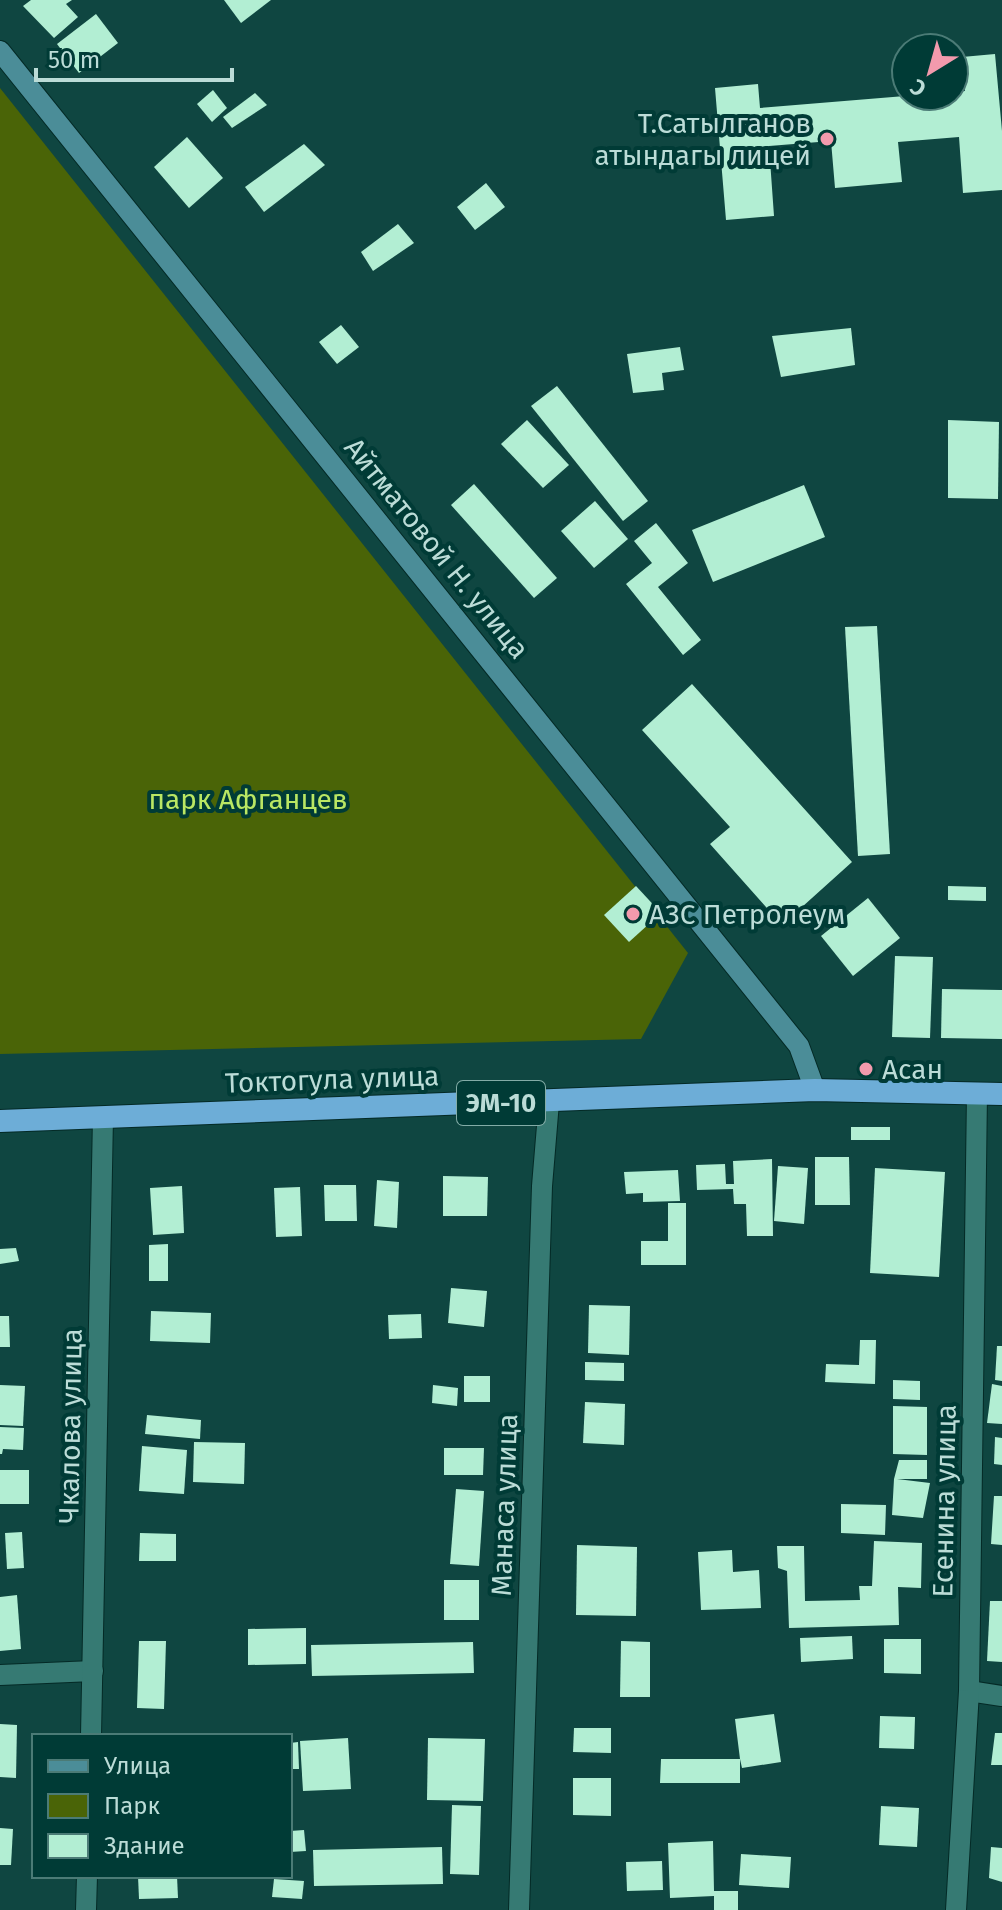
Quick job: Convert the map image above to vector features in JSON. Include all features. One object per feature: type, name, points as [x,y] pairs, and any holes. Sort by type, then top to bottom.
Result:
[{"type":"highway","name":"Токтогула улица","points":[[0,1121],[815,1090],[1002,1094]]},
{"type":"main road","name":"Айтматовой Н. улица","points":[[0,51],[799,1046],[815,1090]]},
{"type":"street","name":"Есенина улица","points":[[956,1910],[969,1691],[977,1093]]},
{"type":"street","name":"Манаса улица","points":[[519,1910],[542,1201],[549,1102]]},
{"type":"street","name":"Чкалова улица","points":[[91,1734],[103,1117]]},
{"type":"street","points":[[0,1675],[93,1671]]},
{"type":"street","points":[[969,1691],[1002,1696]]},
{"type":"street","points":[[86,1910],[87,1878]]},
{"type":"green space","name":"парк Афганцев","points":[[0,88],[688,953],[641,1039],[0,1054]]},
{"type":"building","points":[[31,0],[72,0],[66,4],[78,17],[54,38],[23,6]]},
{"type":"building","points":[[224,0],[271,0],[241,23]]},
{"type":"building","points":[[96,14],[118,43],[79,73],[57,44]]},
{"type":"building","name":"Т.Сатылганов атындагы лицей","points":[[995,54],[1002,131],[1002,190],[963,193],[959,137],[898,142],[902,182],[835,188],[831,141],[769,146],[774,216],[726,220],[715,88],[758,84],[760,108],[890,97],[890,112],[970,112],[970,56]]},
{"type":"building","points":[[213,90],[227,108],[212,122],[197,104]]},
{"type":"building","points":[[255,93],[267,105],[232,128],[223,117]]},
{"type":"building","points":[[187,137],[223,178],[189,208],[154,167]]},
{"type":"building","points":[[304,144],[325,165],[264,212],[245,187]]},
{"type":"building","points":[[486,183],[505,207],[475,230],[457,207]]},
{"type":"building","points":[[398,224],[414,243],[373,271],[361,252]]},
{"type":"building","points":[[341,325],[359,347],[337,364],[319,342]]},
{"type":"building","points":[[851,328],[855,365],[781,377],[772,336]]},
{"type":"building","points":[[680,347],[684,370],[662,373],[664,390],[633,393],[627,354]]},
{"type":"building","points":[[557,386],[648,501],[623,521],[531,406]]},
{"type":"building","points":[[527,420],[569,465],[543,488],[501,444]]},
{"type":"building","points":[[948,420],[999,422],[998,499],[948,498]]},
{"type":"building","points":[[474,484],[557,578],[534,598],[451,505]]},
{"type":"building","points":[[804,485],[825,537],[713,582],[692,530]]},
{"type":"building","points":[[595,501],[628,539],[594,568],[561,531]]},
{"type":"building","points":[[656,523],[688,563],[658,587],[701,640],[683,655],[626,584],[652,563],[634,541]]},
{"type":"building","points":[[877,626],[890,854],[858,856],[845,627]]},
{"type":"building","points":[[692,684],[852,862],[782,925],[710,844],[730,827],[642,730]]},
{"type":"building","name":"АЗС Петролеум","points":[[636,886],[661,913],[629,942],[604,915]]},
{"type":"building","points":[[948,886],[986,887],[986,901],[948,900]]},
{"type":"building","points":[[868,898],[900,938],[853,976],[821,936]]},
{"type":"building","points":[[895,956],[933,957],[930,1038],[892,1037]]},
{"type":"building","points":[[942,989],[1002,990],[1002,1039],[941,1038]]},
{"type":"building","points":[[851,1127],[890,1127],[890,1140],[851,1140]]},
{"type":"building","points":[[815,1157],[849,1157],[850,1205],[815,1205]]},
{"type":"building","points":[[772,1159],[773,1236],[747,1236],[746,1204],[734,1204],[733,1189],[697,1190],[696,1165],[725,1164],[726,1184],[734,1184],[733,1161]]},
{"type":"building","points":[[778,1166],[808,1168],[804,1224],[774,1221]]},
{"type":"building","points":[[875,1168],[945,1172],[939,1277],[870,1273]]},
{"type":"building","points":[[678,1170],[680,1201],[643,1202],[643,1193],[626,1194],[624,1172]]},
{"type":"building","points":[[443,1176],[488,1177],[487,1216],[443,1216]]},
{"type":"building","points":[[377,1180],[399,1182],[397,1228],[374,1226]]},
{"type":"building","points":[[324,1185],[356,1185],[357,1221],[325,1221]]},
{"type":"building","points":[[182,1186],[184,1233],[153,1235],[150,1188]]},
{"type":"building","points":[[300,1187],[302,1236],[276,1237],[274,1188]]},
{"type":"building","points":[[668,1203],[686,1203],[686,1265],[641,1265],[641,1241],[668,1241]]},
{"type":"building","points":[[168,1244],[168,1281],[149,1281],[149,1245]]},
{"type":"building","points":[[16,1248],[19,1261],[0,1264],[0,1249]]},
{"type":"building","points":[[451,1288],[487,1291],[484,1327],[448,1323]]},
{"type":"building","points":[[589,1305],[630,1306],[629,1355],[588,1353]]},
{"type":"building","points":[[151,1311],[211,1313],[210,1343],[150,1341]]},
{"type":"building","points":[[421,1314],[422,1338],[389,1339],[388,1315]]},
{"type":"building","points":[[0,1316],[9,1316],[10,1347],[0,1347]]},
{"type":"building","points":[[860,1340],[876,1340],[875,1384],[825,1382],[826,1364],[859,1365]]},
{"type":"building","points":[[997,1346],[1002,1346],[1002,1381],[995,1380]]},
{"type":"building","points":[[585,1362],[624,1363],[624,1381],[585,1380]]},
{"type":"building","points":[[464,1376],[490,1376],[490,1402],[464,1402]]},
{"type":"building","points":[[893,1380],[920,1381],[920,1400],[893,1399]]},
{"type":"building","points":[[992,1384],[1002,1386],[1002,1424],[987,1423]]},
{"type":"building","points":[[0,1385],[25,1386],[23,1426],[0,1425]]},
{"type":"building","points":[[433,1385],[458,1388],[457,1406],[432,1403]]},
{"type":"building","points":[[585,1402],[625,1404],[624,1445],[583,1443]]},
{"type":"building","points":[[893,1406],[927,1407],[927,1455],[893,1454]]},
{"type":"building","points":[[147,1415],[201,1420],[200,1439],[145,1434]]},
{"type":"building","points":[[0,1427],[24,1428],[23,1450],[3,1449],[0,1454]]},
{"type":"building","points":[[995,1437],[1002,1438],[1002,1465],[994,1464]]},
{"type":"building","points":[[194,1442],[245,1443],[244,1484],[193,1482]]},
{"type":"building","points":[[142,1446],[187,1450],[184,1494],[139,1491]]},
{"type":"building","points":[[444,1448],[484,1448],[483,1475],[444,1475]]},
{"type":"building","points":[[899,1460],[927,1460],[927,1479],[897,1479],[930,1483],[923,1518],[892,1515],[894,1479]]},
{"type":"building","points":[[0,1470],[29,1470],[29,1504],[0,1504]]},
{"type":"building","points":[[456,1489],[484,1491],[479,1566],[450,1564]]},
{"type":"building","points":[[994,1496],[1002,1496],[1002,1545],[991,1544]]},
{"type":"building","points":[[841,1504],[886,1505],[885,1535],[841,1533]]},
{"type":"building","points":[[22,1532],[24,1568],[7,1569],[5,1533]]},
{"type":"building","points":[[140,1533],[176,1534],[176,1561],[139,1561]]},
{"type":"building","points":[[874,1541],[922,1543],[921,1588],[898,1587],[899,1625],[789,1628],[787,1571],[778,1568],[777,1546],[804,1546],[805,1601],[860,1600],[859,1586],[872,1586]]},
{"type":"building","points":[[577,1545],[637,1547],[636,1616],[576,1615]]},
{"type":"building","points":[[732,1550],[733,1572],[759,1570],[761,1608],[701,1610],[698,1552]]},
{"type":"building","points":[[444,1580],[479,1580],[479,1620],[444,1620]]},
{"type":"building","points":[[17,1595],[21,1649],[0,1651],[0,1597]]},
{"type":"building","points":[[990,1601],[1002,1601],[1002,1662],[987,1661]]},
{"type":"building","points":[[306,1628],[306,1664],[248,1665],[248,1629]]},
{"type":"building","points":[[852,1636],[853,1659],[801,1662],[800,1638]]},
{"type":"building","points":[[884,1639],[921,1639],[921,1674],[884,1673]]},
{"type":"building","points":[[139,1641],[166,1641],[164,1709],[137,1708]]},
{"type":"building","points":[[621,1641],[650,1642],[650,1697],[620,1697]]},
{"type":"building","points":[[473,1642],[474,1673],[312,1676],[311,1645]]},
{"type":"building","points":[[774,1714],[781,1762],[742,1768],[735,1719]]},
{"type":"building","points":[[880,1716],[915,1717],[914,1749],[879,1748]]},
{"type":"building","points":[[0,1724],[17,1725],[16,1778],[0,1777]]},
{"type":"building","points":[[574,1728],[611,1728],[611,1753],[573,1752]]},
{"type":"building","points":[[995,1733],[1002,1733],[1002,1765],[991,1765]]},
{"type":"building","points":[[348,1738],[351,1789],[303,1791],[300,1741]]},
{"type":"building","points":[[428,1738],[485,1739],[483,1801],[427,1800]]},
{"type":"building","points":[[298,1742],[299,1769],[292,1769],[292,1743]]},
{"type":"building","points":[[661,1759],[740,1759],[740,1783],[660,1783]]},
{"type":"building","points":[[573,1778],[611,1778],[611,1816],[573,1815]]},
{"type":"building","points":[[452,1805],[481,1806],[479,1875],[450,1874]]},
{"type":"building","points":[[881,1806],[919,1808],[917,1847],[879,1845]]},
{"type":"building","points":[[0,1828],[13,1829],[11,1865],[0,1865]]},
{"type":"building","points":[[304,1830],[306,1851],[292,1852],[292,1831]]},
{"type":"building","points":[[713,1841],[714,1891],[738,1891],[738,1910],[714,1910],[714,1896],[670,1898],[668,1843]]},
{"type":"building","points":[[442,1847],[443,1884],[314,1886],[313,1850]]},
{"type":"building","points":[[991,1847],[1002,1848],[1002,1882],[989,1878]]},
{"type":"building","points":[[741,1854],[791,1857],[789,1888],[739,1885]]},
{"type":"building","points":[[662,1861],[663,1890],[627,1891],[626,1862]]},
{"type":"building","points":[[138,1878],[177,1878],[178,1898],[139,1899]]},
{"type":"building","points":[[274,1879],[304,1881],[302,1899],[272,1897]]},
{"type":"place","name":"Т.Сатылганов атындагы лицей","points":[[827,139]]},
{"type":"place","name":"АЗС Петролеум","points":[[633,914]]},
{"type":"place","name":"Асан","points":[[866,1069]]}]
